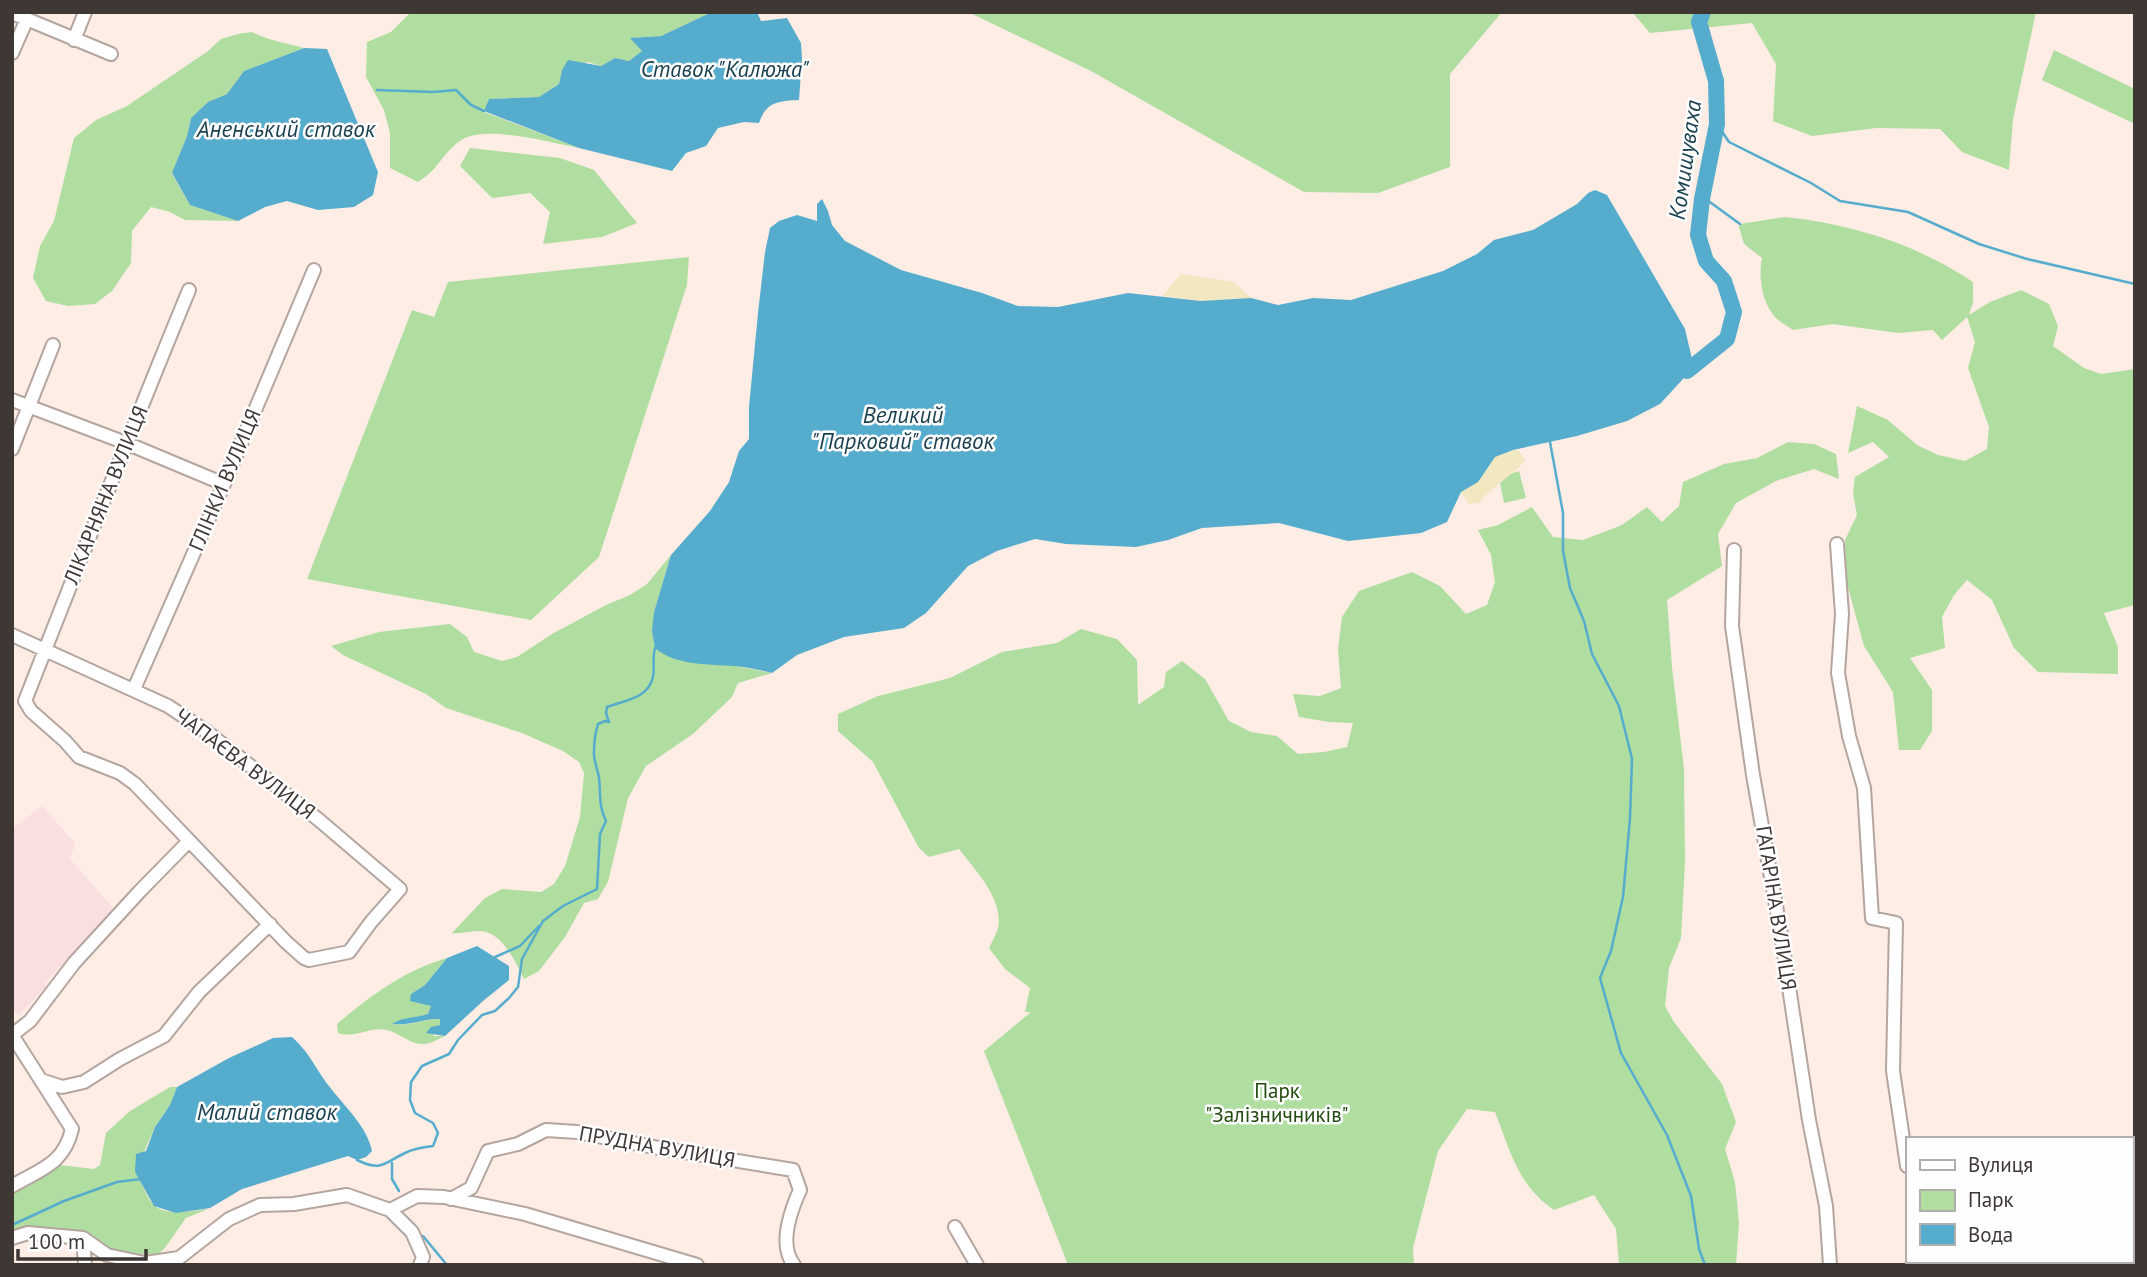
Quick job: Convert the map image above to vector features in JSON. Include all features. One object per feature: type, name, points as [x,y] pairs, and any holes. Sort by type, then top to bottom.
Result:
[{"type":"street","points":[[74,40],[85,12]]},
{"type":"street","points":[[12,13],[111,54]]},
{"type":"street","points":[[12,53],[27,19]]},
{"type":"street","name":"ГЛІНКИ ВУЛИЦЯ","points":[[134,689],[314,270]]},
{"type":"street","name":"ЛІКАРНЯНА ВУЛИЦЯ","points":[[189,290],[25,701],[31,711],[79,757],[120,773],[189,841]]},
{"type":"street","points":[[12,449],[53,345]]},
{"type":"street","points":[[12,400],[224,484]]},
{"type":"street","points":[[1837,544],[1842,614],[1838,673],[1849,736],[1864,788],[1872,918],[1896,923],[1893,1070],[1906,1159]]},
{"type":"street","name":"ГАГАРІНА ВУЛИЦЯ","points":[[1734,550],[1732,626],[1753,775],[1781,934],[1809,1120],[1826,1206],[1830,1265]]},
{"type":"street","name":"ЧАПАЄВА ВУЛИЦЯ","points":[[12,635],[169,706],[208,732],[319,820],[400,889],[349,952],[309,960],[286,942],[270,924]]},
{"type":"street","points":[[12,1186],[57,1160],[69,1145],[72,1129],[12,1035],[30,1021],[74,962],[189,841],[270,924],[199,992],[164,1036],[84,1082],[62,1087],[41,1080]]},
{"type":"street","name":"ПРУДНА ВУЛИЦЯ","points":[[471,1188],[488,1150],[518,1144],[546,1130],[577,1132],[793,1170],[800,1190],[792,1207],[786,1241],[794,1265]]},
{"type":"street","points":[[451,1199],[471,1188],[479,1205]]},
{"type":"street","points":[[12,1238],[28,1233],[83,1238],[107,1255],[145,1263],[179,1258],[229,1219],[260,1205],[293,1205],[347,1195],[390,1210],[412,1232],[423,1257],[421,1265]]},
{"type":"street","points":[[390,1210],[417,1196],[451,1199],[525,1214],[697,1265]]},
{"type":"street","points":[[955,1227],[973,1262]]},
{"type":"street","points":[[83,1238],[85,1265]]},
{"type":"shaded area","points":[[42,806],[75,843],[70,859],[114,909],[19,1015],[12,1009],[12,829]]},
{"type":"shaded area","points":[[2135,1186],[2135,1265],[2008,1265],[2133,1263]]},
{"type":"green space","points":[[411,12],[712,12],[661,36],[631,38],[642,51],[629,61],[615,58],[601,66],[588,62],[562,70],[559,84],[539,97],[489,99],[484,112],[579,148],[522,137],[477,135],[465,138],[455,145],[431,172],[418,182],[390,168],[390,133],[384,110],[366,77],[367,42],[391,32]]},
{"type":"green space","points":[[968,12],[1502,12],[1450,74],[1450,167],[1378,193],[1304,192],[1091,71]]},
{"type":"green space","points":[[1632,12],[2036,12],[2013,119],[2009,170],[1962,152],[1940,129],[1876,128],[1812,136],[1773,121],[1776,64],[1752,23],[1650,33]]},
{"type":"green space","points":[[252,32],[304,48],[244,71],[227,94],[208,102],[191,118],[172,174],[190,205],[238,221],[185,220],[170,212],[151,207],[132,231],[131,263],[112,291],[95,304],[68,306],[46,301],[33,278],[40,246],[54,221],[74,138],[96,120],[127,106],[208,51],[221,39]]},
{"type":"green space","points":[[2054,50],[2135,89],[2135,124],[2042,80]]},
{"type":"green space","points":[[470,148],[560,158],[594,170],[637,223],[602,237],[543,244],[550,212],[530,193],[492,198],[460,166]]},
{"type":"green space","points":[[1785,217],[1859,231],[1929,257],[1973,282],[1973,302],[1969,315],[1990,302],[2021,290],[2049,304],[2058,326],[2053,346],[2084,368],[2101,374],[2135,369],[2135,605],[2104,613],[2118,647],[2118,674],[2038,672],[2014,648],[1992,600],[1967,580],[1954,595],[1942,617],[1945,648],[1910,658],[1932,690],[1932,731],[1920,750],[1899,750],[1893,692],[1864,646],[1846,580],[1845,540],[1857,515],[1853,493],[1855,477],[1889,457],[1873,442],[1848,453],[1857,406],[1888,420],[1917,445],[1938,455],[1965,461],[1987,449],[1989,427],[1968,368],[1975,342],[1967,317],[1942,340],[1933,330],[1898,333],[1833,324],[1793,330],[1775,317],[1767,304],[1761,281],[1762,258],[1744,244],[1739,227],[1740,224]]},
{"type":"green space","points":[[689,257],[687,285],[599,557],[531,620],[307,579],[412,310],[434,317],[448,282]]},
{"type":"green space","name":"Парк \"Залізничників\"","points":[[1788,442],[1814,444],[1836,454],[1839,479],[1814,469],[1776,481],[1736,503],[1718,534],[1722,566],[1667,600],[1684,769],[1685,862],[1681,938],[1669,968],[1665,1006],[1674,1022],[1722,1084],[1736,1122],[1725,1149],[1735,1182],[1739,1223],[1736,1265],[1619,1265],[1616,1229],[1594,1195],[1554,1210],[1523,1178],[1495,1112],[1467,1109],[1438,1151],[1413,1248],[1414,1265],[1068,1265],[984,1051],[1031,1012],[1025,1012],[1030,988],[1005,969],[989,948],[998,928],[999,917],[993,896],[959,849],[929,857],[919,848],[873,762],[838,731],[838,714],[878,696],[950,678],[1002,652],[1057,643],[1081,629],[1117,639],[1137,660],[1138,705],[1164,687],[1166,672],[1182,661],[1205,679],[1229,721],[1251,732],[1277,736],[1298,754],[1347,747],[1353,723],[1299,717],[1293,694],[1320,696],[1341,688],[1338,649],[1342,617],[1359,591],[1412,572],[1440,586],[1466,614],[1487,605],[1495,582],[1491,555],[1478,530],[1498,525],[1532,507],[1553,537],[1583,540],[1622,525],[1647,507],[1662,522],[1679,506],[1683,482],[1724,464],[1757,458]]},
{"type":"green space","points":[[1519,471],[1526,498],[1504,503],[1499,478]]},
{"type":"green space","points":[[671,555],[654,612],[737,666],[772,673],[738,683],[732,697],[693,734],[646,766],[628,798],[608,882],[598,899],[584,903],[565,937],[539,971],[524,979],[507,949],[495,936],[480,931],[452,933],[485,898],[502,889],[541,892],[554,884],[565,866],[580,817],[584,773],[579,762],[563,751],[522,733],[446,708],[426,694],[343,655],[331,646],[379,632],[450,624],[467,637],[474,652],[502,661],[517,657],[552,634],[647,584]]},
{"type":"green space","points":[[447,958],[425,985],[411,994],[431,1006],[428,1014],[393,1024],[440,1019],[441,1025],[433,1036],[445,1036],[424,1044],[414,1043],[381,1029],[350,1034],[338,1033],[337,1024],[375,994],[417,969]]},
{"type":"green space","points":[[170,1087],[177,1087],[135,1172],[149,1199],[160,1209],[182,1212],[210,1208],[186,1218],[158,1254],[112,1250],[84,1233],[12,1234],[12,1193],[59,1165],[94,1169],[100,1165],[106,1133],[130,1111]]},
{"type":"sand","points":[[1181,274],[1234,282],[1251,298],[1201,301],[1162,296]]},
{"type":"sand","points":[[1513,450],[1519,451],[1525,461],[1479,503],[1469,504],[1461,492],[1478,482],[1494,457]]},
{"type":"water","name":"Ставок \"Калюжа\"","points":[[712,12],[757,12],[761,21],[787,18],[801,43],[799,100],[774,104],[765,111],[759,123],[744,122],[718,128],[706,146],[686,153],[672,171],[579,148],[484,111],[489,99],[539,97],[559,84],[562,70],[568,60],[601,66],[615,58],[629,61],[642,51],[630,38],[661,36]]},
{"type":"water","name":"Аненський ставок","points":[[304,48],[327,49],[378,172],[373,195],[354,207],[318,210],[287,201],[265,207],[238,221],[190,205],[172,173],[191,118],[208,102],[227,94],[244,71]]},
{"type":"water","name":"Великий \"Парковий\" ставок","points":[[1595,190],[1607,195],[1685,329],[1692,359],[1683,379],[1660,404],[1627,421],[1495,457],[1478,482],[1461,492],[1447,522],[1421,533],[1348,541],[1279,523],[1202,528],[1168,540],[1136,547],[1066,544],[1035,539],[997,551],[968,566],[926,613],[904,628],[844,637],[797,655],[772,673],[744,667],[683,661],[655,648],[652,631],[654,612],[671,555],[710,511],[729,482],[739,451],[749,439],[749,407],[758,313],[770,228],[779,221],[797,215],[817,221],[817,204],[822,199],[832,225],[845,241],[901,270],[1018,306],[1058,307],[1128,293],[1201,301],[1251,298],[1278,305],[1313,298],[1351,300],[1443,271],[1477,254],[1494,240],[1533,230]]},
{"type":"water","points":[[477,946],[509,966],[509,980],[445,1036],[426,1033],[431,1027],[440,1025],[440,1019],[392,1024],[428,1014],[431,1006],[410,1001],[411,994],[425,985],[447,958]]},
{"type":"water","name":"Малий ставок","points":[[292,1037],[360,1125],[372,1151],[357,1160],[348,1156],[242,1189],[210,1208],[176,1213],[154,1206],[135,1172],[136,1154],[146,1151],[155,1127],[170,1105],[177,1087],[229,1058],[273,1038]]},
{"type":"waterway","name":"Комишуваха","points":[[1687,371],[1727,339],[1734,312],[1724,281],[1706,261],[1698,235],[1702,199],[1717,124],[1716,81],[1699,22],[1703,12]]},
{"type":"waterway","points":[[377,90],[456,90],[471,105],[484,111]]},
{"type":"waterway","points":[[1717,124],[1729,142],[1811,183],[1840,201],[1908,212],[1979,244],[2027,259],[2135,284]]},
{"type":"waterway","points":[[1703,197],[1740,224]]},
{"type":"waterway","points":[[1550,442],[1563,513],[1563,551],[1570,588],[1584,621],[1592,654],[1619,706],[1632,759],[1623,897],[1611,951],[1600,978],[1621,1053],[1667,1135],[1691,1196],[1699,1249],[1705,1265]]},
{"type":"waterway","points":[[357,1160],[378,1166],[411,1150],[433,1146],[438,1133],[433,1123],[415,1113],[410,1100],[411,1082],[422,1066],[449,1054],[458,1040],[482,1015],[495,1011],[509,998],[518,987],[522,959],[543,921],[563,906],[597,889],[600,834],[606,821],[594,754],[597,727],[605,721],[609,722],[607,707],[635,698],[646,690],[653,677],[655,648]]},
{"type":"waterway","points":[[495,957],[520,946],[539,926]]},
{"type":"waterway","points":[[392,1163],[392,1179],[399,1191]]},
{"type":"waterway","points":[[12,1225],[64,1201],[117,1182],[141,1179]]},
{"type":"waterway","points":[[423,1236],[447,1265]]}]
